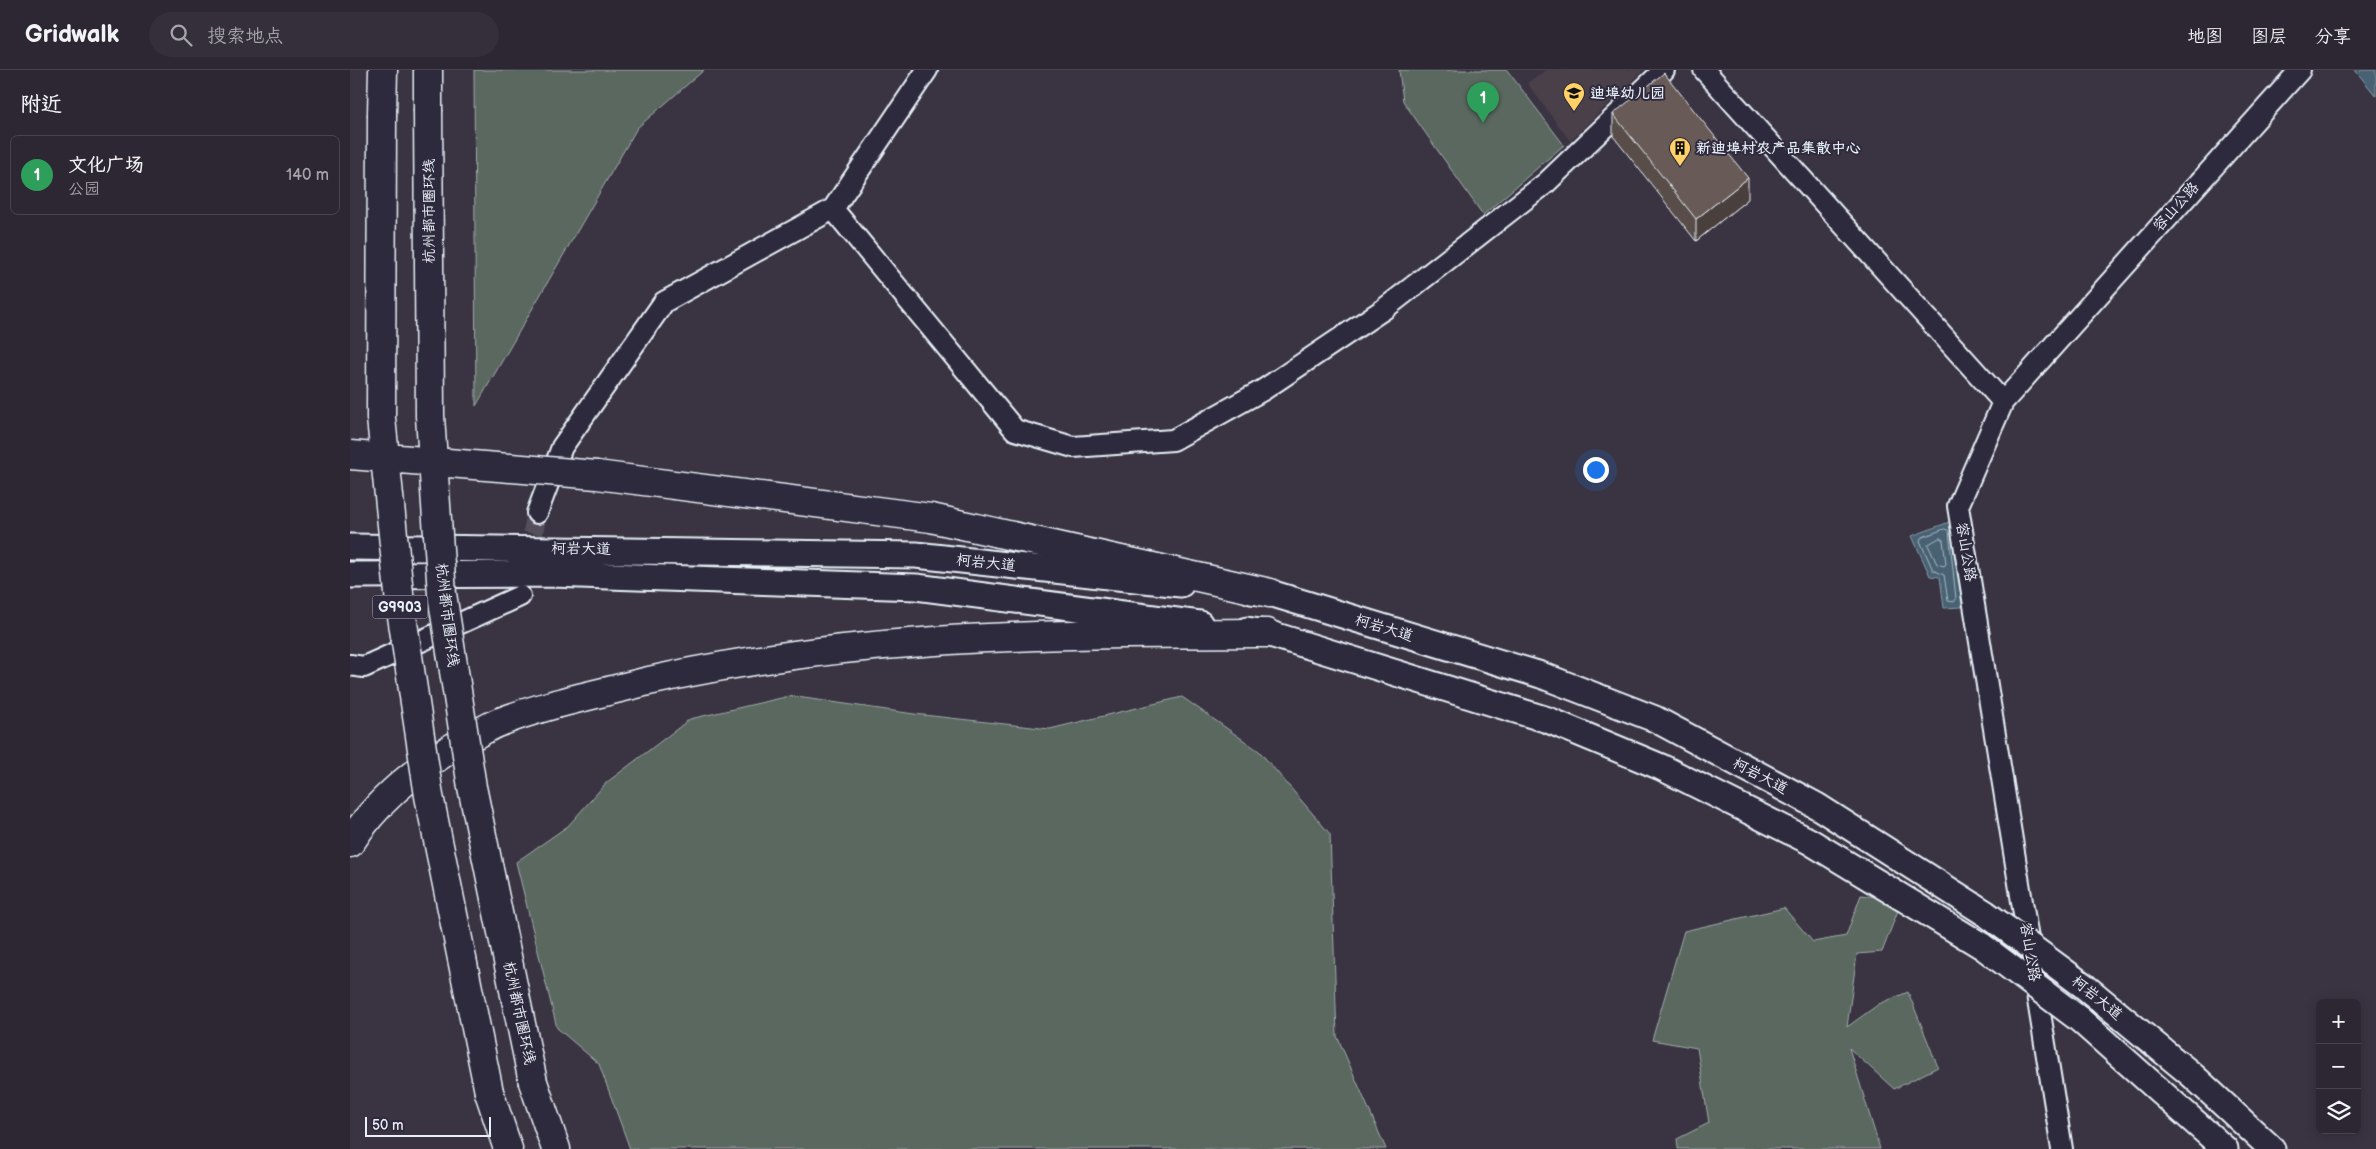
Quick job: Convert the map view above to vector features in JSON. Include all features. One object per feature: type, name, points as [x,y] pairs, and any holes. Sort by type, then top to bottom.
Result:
[{"type":"highway","name":"G9903","points":[[383,70],[381,418],[400,603],[430,796],[489,1092],[508,1149]]},
{"type":"highway","name":"杭州都市圈环线","points":[[428,70],[430,416],[442,594],[472,788],[533,1082],[556,1149]]},
{"type":"highway","points":[[350,455],[597,475],[932,518],[1270,593]]},
{"type":"highway","points":[[350,843],[364,821],[398,786],[439,755],[498,723],[550,706],[664,676],[803,652],[962,638],[1091,634],[1268,633]]},
{"type":"main road","name":"柯岩大道","points":[[350,547],[916,555],[1270,593],[1541,675],[1655,720],[1816,806],[1985,912],[2084,986],[2192,1075],[2272,1149]]},
{"type":"main road","name":"柯岩大道","points":[[350,575],[552,574],[916,587],[1268,633],[1548,720],[1661,767],[1809,841],[1982,946],[2079,1019],[2226,1149]]},
{"type":"street","points":[[537,512],[562,447],[664,302],[833,209],[927,70]]},
{"type":"street","points":[[833,209],[1015,430],[1073,447],[1174,440],[1263,390],[1384,310],[1546,183],[1664,70]]},
{"type":"street","points":[[1704,70],[2003,402]]},
{"type":"street","name":"容山公路","points":[[2062,1149],[1958,506],[2003,402],[2300,70]]},
{"type":"street","points":[[350,665],[364,666],[520,596]]},
{"type":"shaded area","points":[[474,70],[704,70],[637,128],[476,406]]},
{"type":"shaded area","points":[[1399,70],[1507,70],[1564,145],[1483,215],[1403,101]]},
{"type":"shaded area","name":"迪埠幼儿园","points":[[1546,70],[1643,70],[1570,141],[1527,83]]},
{"type":"shaded area","points":[[790,696],[914,714],[1050,729],[1182,697],[1259,751],[1330,834],[1337,1036],[1386,1149],[630,1149],[599,1064],[557,1028],[516,862],[568,826],[606,783],[690,719]]},
{"type":"shaded area","points":[[1861,895],[1902,900],[1882,952],[1857,954],[1847,1027],[1879,1004],[1908,992],[1938,1067],[1894,1089],[1849,1048],[1880,1149],[1678,1149],[1677,1139],[1709,1123],[1697,1048],[1652,1040],[1684,931],[1784,908],[1813,942],[1846,936]]},
{"type":"water","points":[[2355,70],[2376,70],[2376,96]]},
{"type":"water","points":[[1952,521],[1962,607],[1944,608],[1940,577],[1930,576],[1912,536]]},
{"type":"building","name":"新迪埠村农产品集散中心","points":[[1664,73],[1748,178],[1696,219],[1613,114]]},
{"type":"tunnel","points":[[527,563],[537,513]]},
{"type":"place","name":"迪埠幼儿园","points":[[1574,112]]},
{"type":"place","name":"文化广场","points":[[1483,123]]},
{"type":"place","name":"新迪埠村农产品集散中心","points":[[1680,167]]}]
